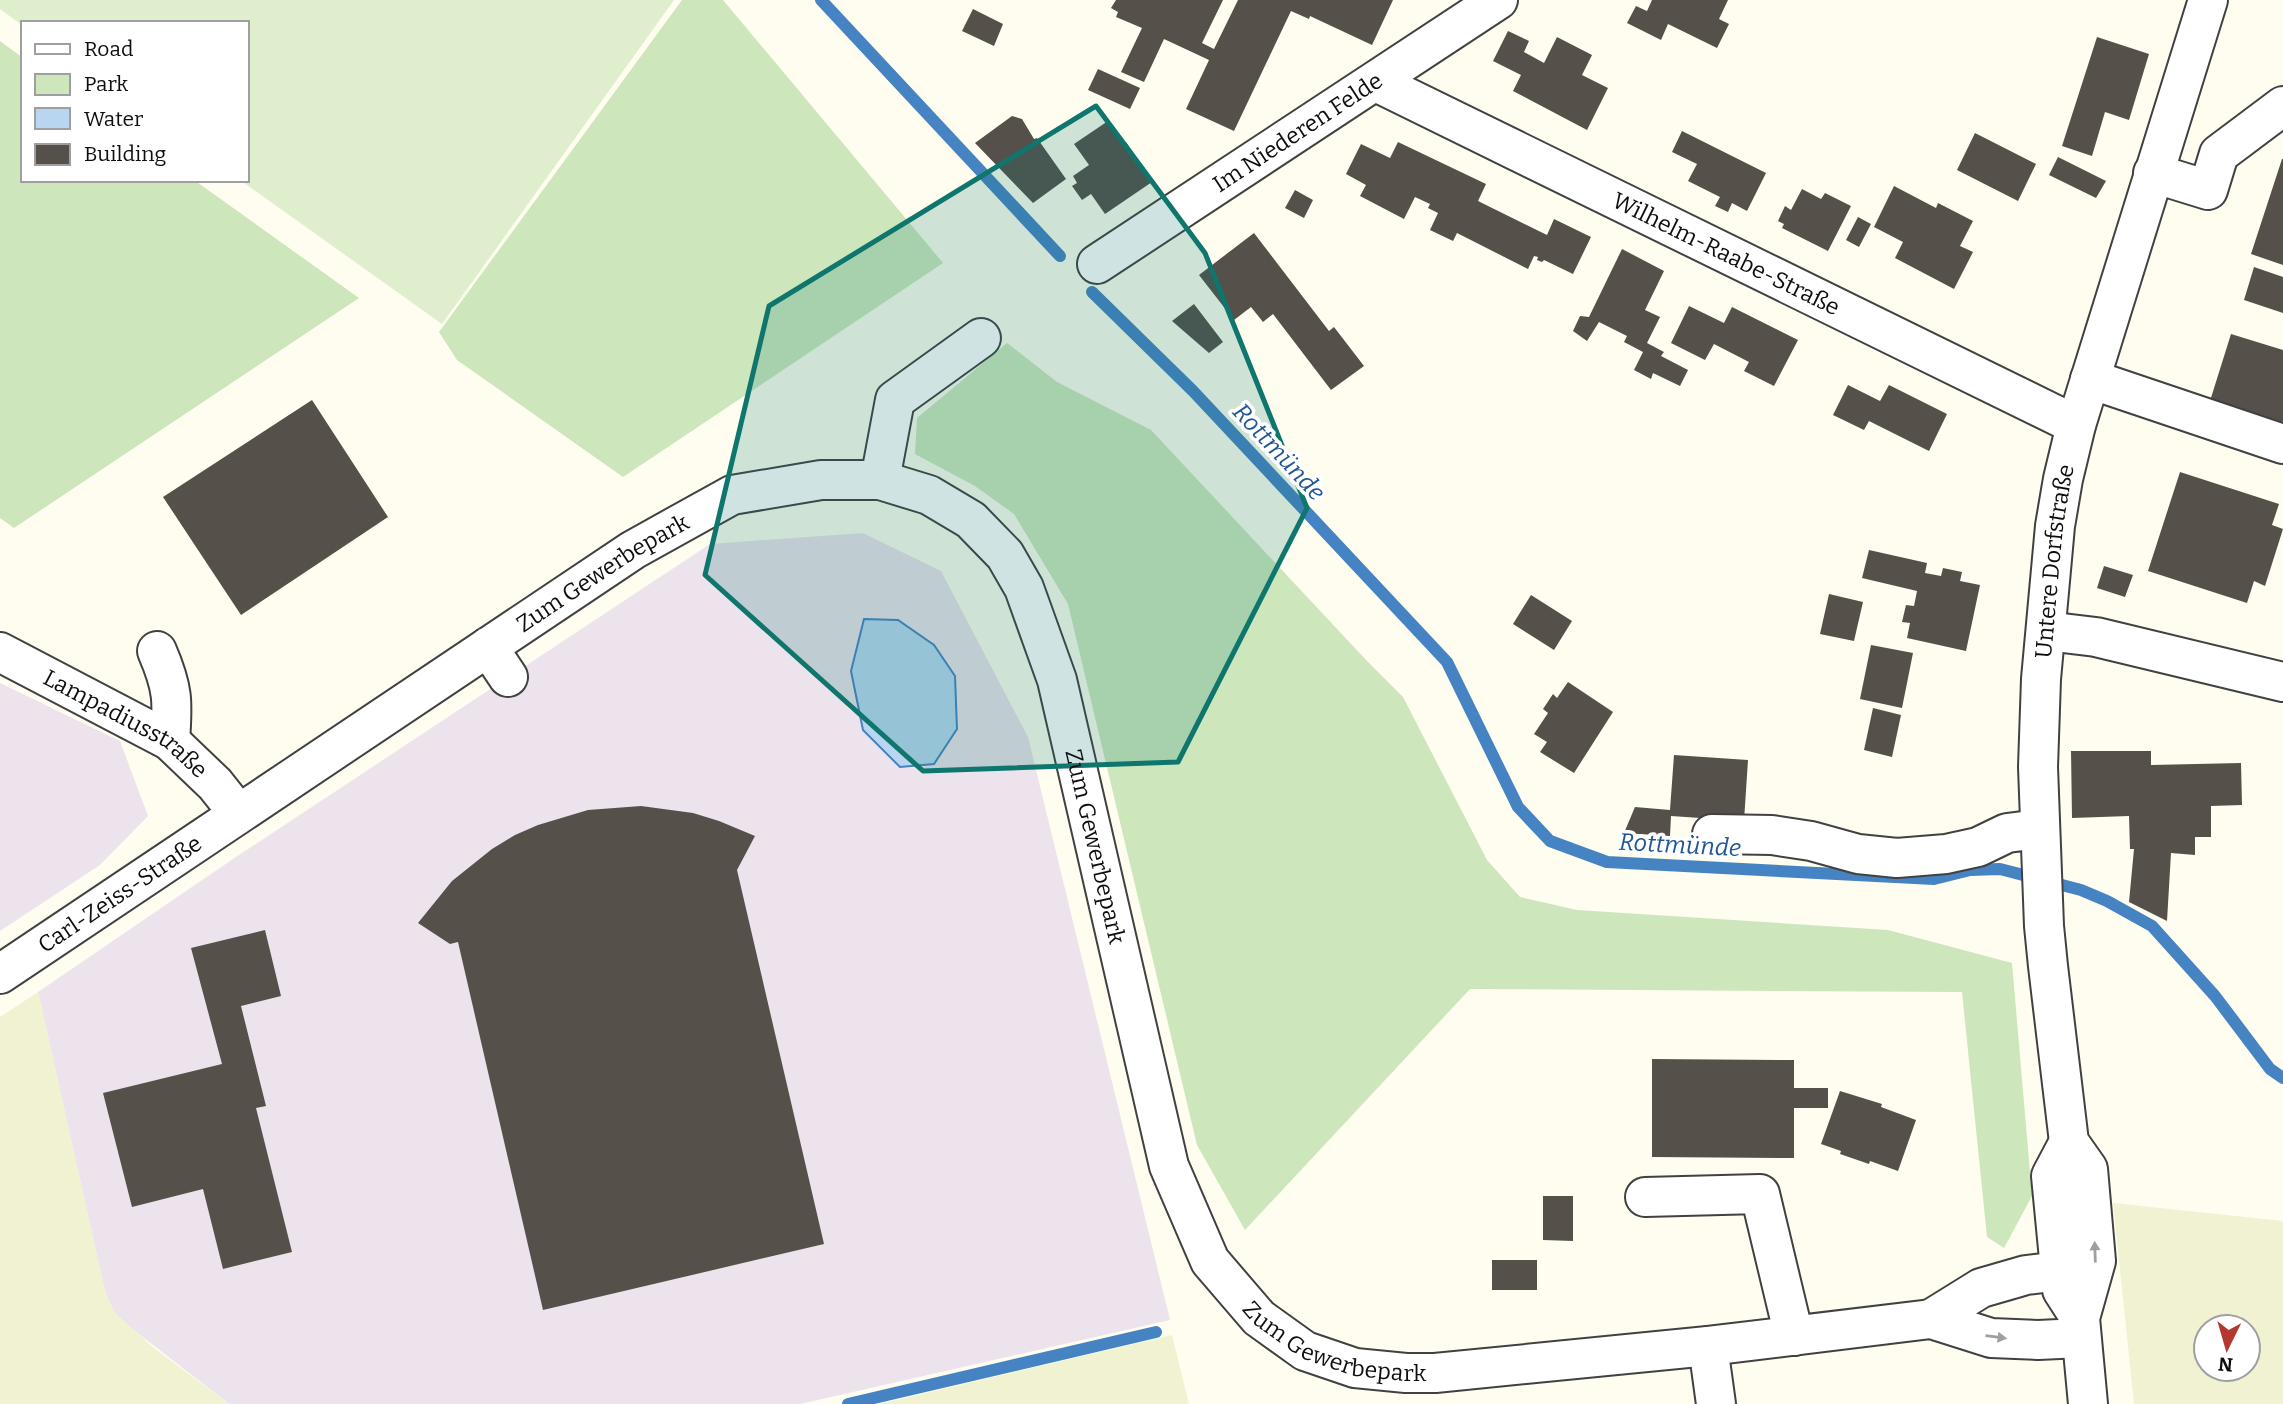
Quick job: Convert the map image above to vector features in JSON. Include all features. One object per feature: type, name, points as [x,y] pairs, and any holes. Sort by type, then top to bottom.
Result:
[{"type":"street","name":"Im Niederen Felde","points":[[1097,264],[1498,0]]},
{"type":"street","name":"Untere Dorfstraße","points":[[2080,1328],[2096,1261],[2088,1169],[2068,1142],[2044,926],[2041,843],[2041,679],[2055,526],[2076,425],[2208,0]]},
{"type":"street","name":"Wilhelm-Raabe-Straße","points":[[1376,82],[2076,425]]},
{"type":"street","points":[[2153,173],[2208,190],[2219,154],[2283,106]]},
{"type":"street","points":[[880,480],[895,400],[981,338]]},
{"type":"street","points":[[2090,379],[2283,444]]},
{"type":"street","name":"Zum Gewerbepark","points":[[238,813],[498,662],[632,550],[732,495],[821,480],[880,480],[929,495],[971,520],[1005,555],[1024,588],[1057,680],[1169,1166],[1210,1261],[1259,1318],[1305,1351],[1407,1388],[1435,1373],[1708,1346],[1931,1319],[1991,1338],[2038,1340],[2080,1328]]},
{"type":"street","points":[[2046,631],[2096,637],[2283,682]]},
{"type":"street","points":[[157,651],[168,676],[173,702],[170,741]]},
{"type":"street","name":"Lampadiusstraße","points":[[0,652],[170,741],[215,784],[238,813]]},
{"type":"street","name":"Carl-Zeiss-Straße","points":[[0,974],[238,813]]},
{"type":"street","points":[[1712,834],[1772,835],[1811,841],[1858,854],[1897,858],[1978,848],[2007,833],[2041,843]]},
{"type":"street","points":[[2068,1142],[2051,1176],[2062,1290],[2080,1328],[2088,1404]]},
{"type":"street","points":[[1645,1197],[1760,1194],[1794,1336]]},
{"type":"street","name":"Zum Gewerbepark","points":[[1931,1319],[1981,1288],[2026,1275],[2060,1271]]},
{"type":"street","points":[[1708,1346],[1716,1404]]},
{"type":"highlighted area","points":[[1096,106],[1205,253],[1307,508],[1178,762],[923,771],[705,575],[769,306]]},
{"type":"shaded area","points":[[863,533],[941,571],[1028,737],[1170,1320],[800,1404],[229,1404],[126,1324],[114,1312],[105,1292],[38,992],[233,859],[710,544]]},
{"type":"shaded area","points":[[0,683],[120,741],[148,816],[100,865],[0,931]]},
{"type":"green space","points":[[0,0],[674,0],[442,324],[243,182],[248,182],[248,21],[21,21],[21,25],[0,9]]},
{"type":"green space","points":[[682,0],[723,0],[943,263],[623,477],[457,360],[439,332]]},
{"type":"green space","points":[[0,41],[21,57],[21,182],[197,182],[359,298],[14,528],[0,518]]},
{"type":"green space","points":[[1007,343],[1057,382],[1151,430],[1403,697],[1487,860],[1520,897],[1577,910],[1888,930],[2012,963],[2032,1196],[2004,1248],[1987,1237],[1962,992],[1470,989],[1245,1230],[1197,1145],[1068,604],[1014,514],[975,486],[915,454],[917,418]]},
{"type":"green space","points":[[38,992],[105,1292],[114,1312],[154,1348],[229,1404],[0,1404],[0,1017]]},
{"type":"green space","points":[[2113,1203],[2283,1221],[2283,1404],[2134,1404]]},
{"type":"green space","points":[[1172,1335],[1189,1404],[879,1404]]},
{"type":"water","points":[[864,619],[898,620],[934,645],[955,676],[957,729],[934,764],[900,767],[863,730],[851,671]]},
{"type":"building","points":[[1116,0],[1223,0],[1202,43],[1214,49],[1238,0],[1393,0],[1372,45],[1310,16],[1309,19],[1291,11],[1234,131],[1186,109],[1209,60],[1164,39],[1144,82],[1121,72],[1142,28],[1116,17],[1118,12],[1111,8]]},
{"type":"building","points":[[1652,0],[1728,0],[1719,19],[1729,24],[1717,48],[1668,24],[1661,40],[1627,23],[1636,6],[1647,11]]},
{"type":"building","points":[[973,9],[1003,24],[994,46],[962,31]]},
{"type":"building","points":[[1508,31],[1529,41],[1524,52],[1544,63],[1557,37],[1592,55],[1582,75],[1608,88],[1587,130],[1513,91],[1521,75],[1493,61]]},
{"type":"building","points":[[2097,37],[2149,54],[2129,120],[2105,112],[2092,156],[2062,146]]},
{"type":"building","points":[[1098,69],[1140,88],[1130,109],[1088,90]]},
{"type":"building","points":[[1012,116],[1022,119],[1034,139],[1037,138],[1066,179],[1033,203],[975,143]]},
{"type":"building","points":[[1108,121],[1123,143],[1126,142],[1152,182],[1105,214],[1091,194],[1082,200],[1072,186],[1077,183],[1073,176],[1089,165],[1074,144]]},
{"type":"building","points":[[1682,131],[1766,173],[1747,211],[1732,203],[1728,212],[1715,206],[1720,197],[1688,181],[1697,164],[1672,152]]},
{"type":"building","points":[[1975,133],[2036,164],[2018,201],[1957,170]]},
{"type":"building","points":[[1398,142],[1486,184],[1478,201],[1547,235],[1554,219],[1591,237],[1573,274],[1544,260],[1537,260],[1538,257],[1534,256],[1528,269],[1457,233],[1453,241],[1430,230],[1438,213],[1428,208],[1430,204],[1415,197],[1404,219],[1360,196],[1366,185],[1346,174],[1361,144],[1390,158]]},
{"type":"building","points":[[2058,157],[2106,181],[2096,198],[2049,175]]},
{"type":"building","points":[[2283,159],[2283,265],[2251,254]]},
{"type":"building","points":[[1894,186],[1936,208],[1938,203],[1973,221],[1960,246],[1973,252],[1954,289],[1895,258],[1903,242],[1874,227]]},
{"type":"building","points":[[1802,189],[1821,199],[1825,193],[1851,206],[1828,251],[1782,228],[1784,224],[1778,221],[1785,206],[1791,210]]},
{"type":"building","points":[[1295,190],[1313,200],[1304,218],[1285,208]]},
{"type":"building","points":[[1858,217],[1871,224],[1859,247],[1846,240]]},
{"type":"building","points":[[1254,233],[1329,331],[1334,327],[1364,366],[1331,390],[1273,314],[1263,322],[1251,307],[1234,320],[1199,275]]},
{"type":"building","points":[[1622,249],[1664,271],[1645,310],[1660,317],[1647,343],[1664,352],[1661,356],[1688,370],[1680,386],[1653,373],[1651,379],[1634,370],[1643,352],[1624,342],[1627,336],[1599,322],[1587,341],[1573,331],[1580,316],[1589,317]]},
{"type":"building","points":[[2254,267],[2283,277],[2283,313],[2244,300]]},
{"type":"building","points":[[1194,304],[1223,342],[1209,353],[1172,321]]},
{"type":"building","points":[[1689,306],[1724,323],[1732,307],[1798,340],[1774,386],[1744,371],[1749,362],[1714,344],[1705,360],[1671,343]]},
{"type":"building","points":[[2231,334],[2283,350],[2283,422],[2210,401]]},
{"type":"building","points":[[1848,385],[1880,401],[1889,385],[1947,414],[1929,451],[1869,421],[1864,430],[1833,415]]},
{"type":"building","points":[[312,400],[388,517],[241,615],[163,497]]},
{"type":"building","points":[[2180,472],[2279,504],[2272,525],[2283,529],[2265,586],[2254,581],[2247,603],[2148,571]]},
{"type":"building","points":[[1869,550],[1927,563],[1925,573],[1941,576],[1943,568],[1962,572],[1960,581],[1980,585],[1966,651],[1907,638],[1910,623],[1902,622],[1906,605],[1914,606],[1917,591],[1862,578]]},
{"type":"building","points":[[2104,566],[2133,575],[2125,597],[2097,588]]},
{"type":"building","points":[[1829,594],[1863,602],[1854,641],[1820,634]]},
{"type":"building","points":[[1531,595],[1572,621],[1554,650],[1513,624]]},
{"type":"building","points":[[1871,645],[1913,653],[1902,708],[1860,699]]},
{"type":"building","points":[[1568,682],[1613,712],[1574,773],[1540,752],[1547,742],[1534,734],[1548,713],[1543,709],[1553,694],[1557,698]]},
{"type":"building","points":[[1873,708],[1901,715],[1892,757],[1864,750]]},
{"type":"building","points":[[2071,751],[2151,751],[2151,765],[2241,763],[2242,805],[2211,806],[2211,837],[2195,837],[2195,855],[2171,853],[2167,921],[2129,902],[2134,849],[2130,849],[2129,816],[2072,818]]},
{"type":"building","points":[[1674,755],[1748,760],[1744,821],[1671,816],[1670,836],[1624,833],[1635,807],[1670,810]]},
{"type":"building","points":[[641,806],[693,813],[755,836],[737,870],[824,1244],[543,1310],[458,942],[450,944],[418,923],[452,881],[492,849],[515,835],[588,810]]},
{"type":"building","points":[[265,930],[281,996],[241,1006],[266,1106],[256,1108],[292,1252],[223,1269],[203,1189],[132,1207],[103,1093],[222,1064],[191,948]]},
{"type":"building","points":[[1652,1059],[1794,1060],[1794,1088],[1828,1088],[1828,1108],[1794,1108],[1794,1158],[1652,1157]]},
{"type":"building","points":[[1840,1091],[1882,1104],[1881,1107],[1916,1120],[1898,1171],[1840,1154],[1841,1151],[1821,1144]]},
{"type":"building","points":[[1543,1196],[1573,1196],[1573,1241],[1543,1240]]},
{"type":"building","points":[[1492,1260],[1537,1260],[1537,1290],[1492,1290]]},
{"type":"waterway","name":"Rottmünde","points":[[821,0],[1060,256]]},
{"type":"waterway","name":"Rottmünde","points":[[1092,292],[1193,391],[1447,662],[1518,807],[1550,841],[1607,862],[1934,879],[1970,870],[2000,869],[2081,890],[2152,926],[2215,996],[2270,1069],[2283,1078]]},
{"type":"waterway","points":[[848,1404],[1156,1332]]}]
